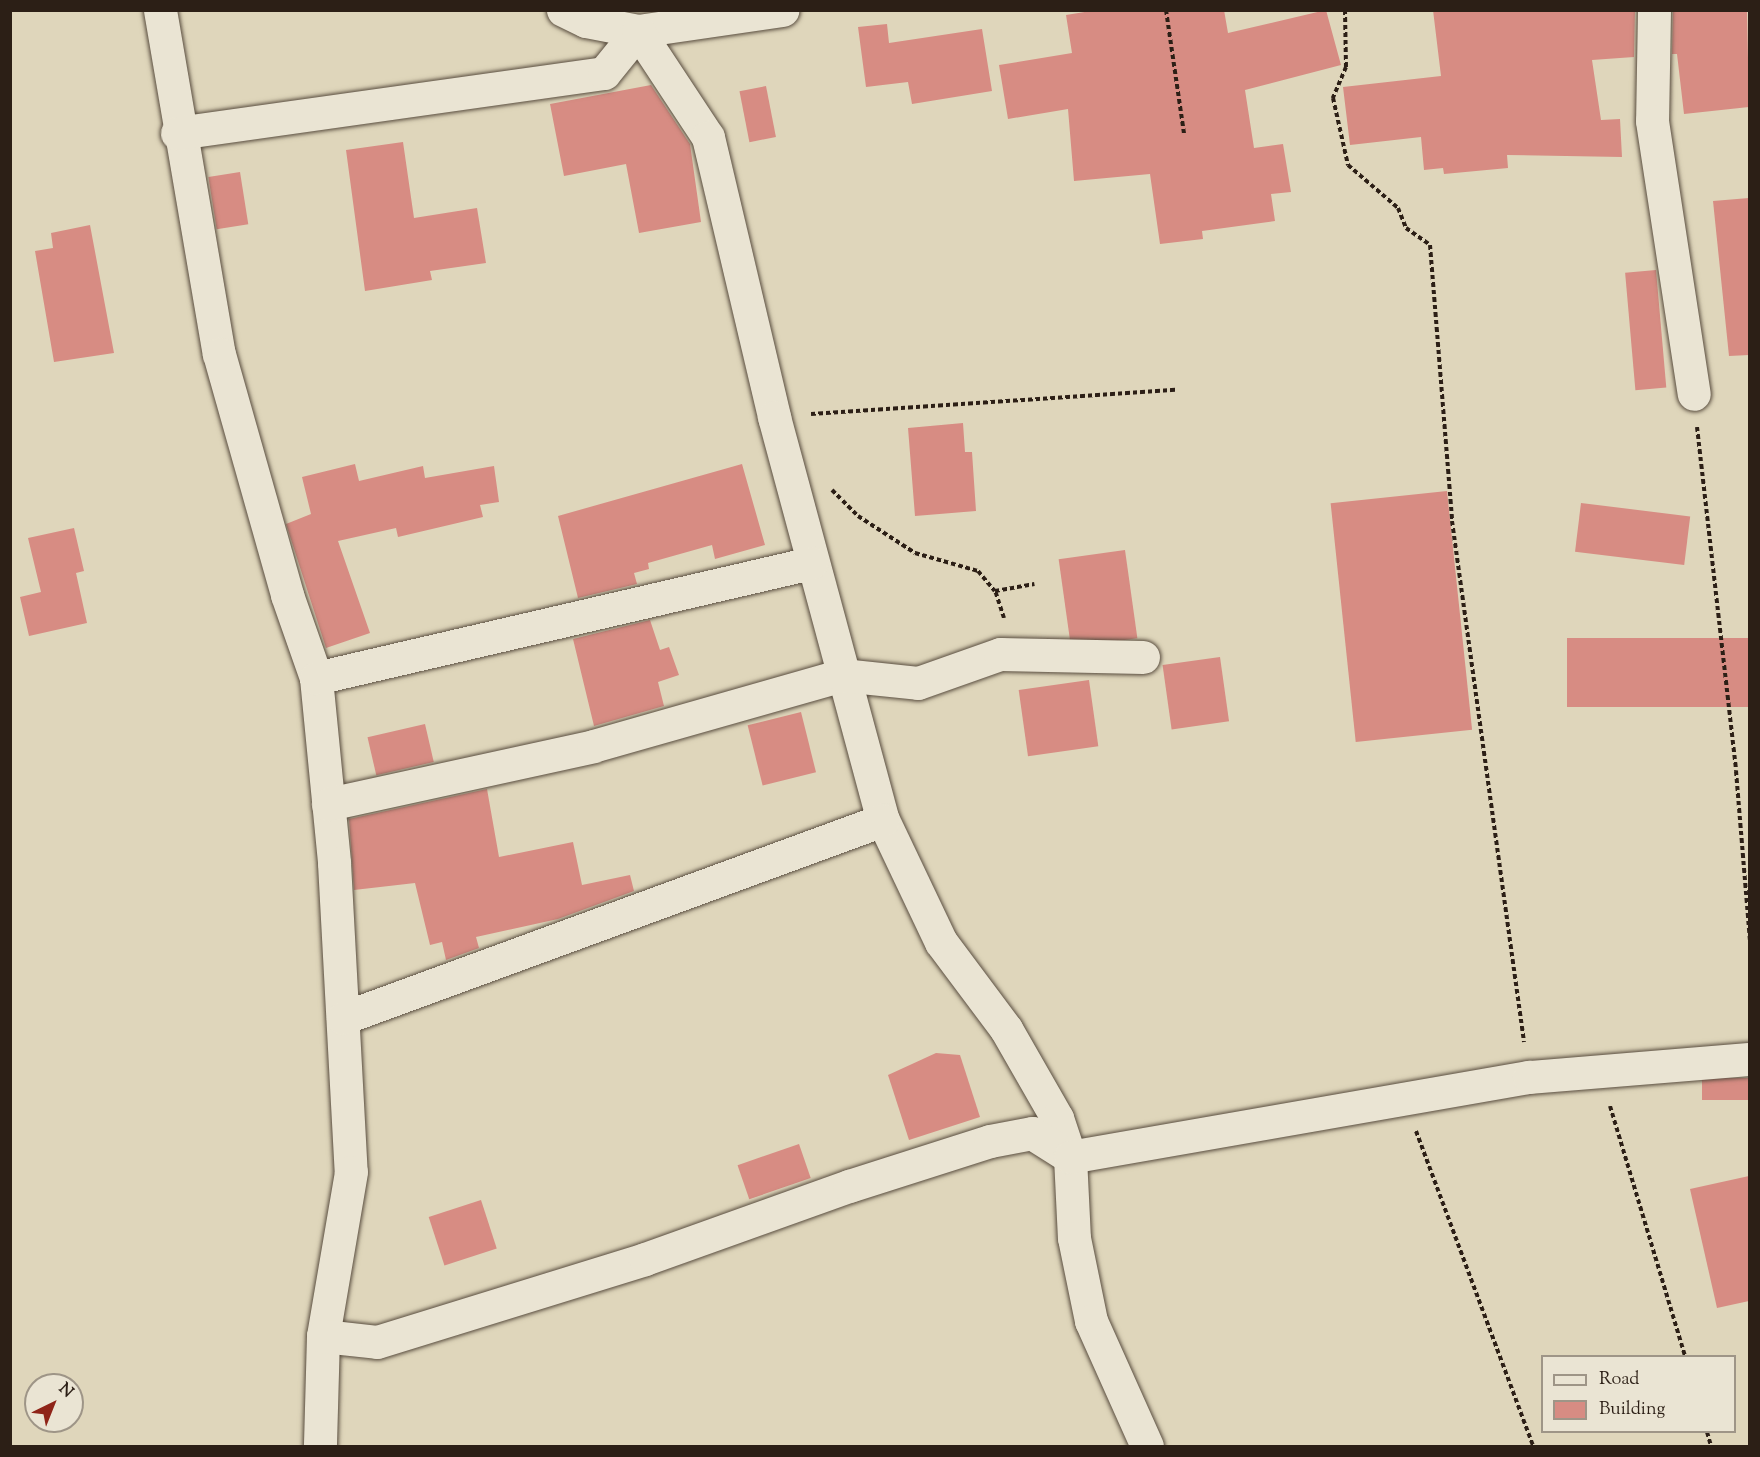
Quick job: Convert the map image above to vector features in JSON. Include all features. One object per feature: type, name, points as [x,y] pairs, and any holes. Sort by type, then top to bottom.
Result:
[{"type":"street","points":[[160,10],[177,133],[219,354],[287,595],[316,678],[328,804],[351,1172],[323,1336],[320,1446]]},
{"type":"street","points":[[563,10],[586,21],[638,31],[782,10]]},
{"type":"street","points":[[1654,10],[1652,121],[1694,394]]},
{"type":"street","points":[[177,133],[604,72],[638,31]]},
{"type":"street","points":[[638,31],[708,136],[811,563],[882,820],[941,942],[1006,1029],[1057,1118],[1070,1157],[1074,1238],[1091,1321],[1147,1446]]},
{"type":"street","points":[[316,678],[811,563]]},
{"type":"street","points":[[328,804],[593,746],[842,675],[918,683],[1000,654],[1143,657]]},
{"type":"street","points":[[343,1018],[882,820]]},
{"type":"street","points":[[323,1336],[377,1342],[645,1259],[990,1142],[1032,1133],[1070,1157],[1529,1077],[1749,1059]]},
{"type":"path","points":[[1166,10],[1184,134]]},
{"type":"path","points":[[1345,10],[1346,67],[1333,98],[1348,165],[1398,208],[1406,228],[1430,245],[1452,521],[1529,1077]]},
{"type":"path","points":[[774,417],[1175,390]]},
{"type":"path","points":[[1694,394],[1736,771],[1749,940]]},
{"type":"path","points":[[788,471],[812,471],[858,516],[915,553],[978,571],[1003,603],[1006,636],[1000,654]]},
{"type":"path","points":[[995,591],[1034,584]]},
{"type":"path","points":[[1599,1071],[1685,1355]]},
{"type":"path","points":[[1404,1100],[1533,1446]]},
{"type":"building","points":[[1097,10],[1224,10],[1228,33],[1326,10],[1341,65],[1245,90],[1254,148],[1283,144],[1291,192],[1271,194],[1275,221],[1202,231],[1203,239],[1160,244],[1150,174],[1074,181],[1068,109],[1008,119],[999,65],[1072,53],[1066,15]]},
{"type":"building","points":[[1433,10],[1635,10],[1634,57],[1592,60],[1601,120],[1620,119],[1622,157],[1507,155],[1508,168],[1444,174],[1443,168],[1424,170],[1421,137],[1350,145],[1343,87],[1441,76]]},
{"type":"building","points":[[1673,10],[1747,10],[1749,107],[1684,114],[1677,54],[1672,54]]},
{"type":"building","points":[[887,24],[889,43],[982,29],[992,91],[912,104],[908,82],[866,87],[858,27]]},
{"type":"building","points":[[651,85],[690,144],[701,222],[639,233],[626,164],[564,176],[550,104]]},
{"type":"building","points":[[766,86],[776,137],[749,142],[739,91]]},
{"type":"building","points":[[403,142],[414,218],[477,208],[486,263],[430,271],[432,280],[365,291],[346,150]]},
{"type":"building","points":[[240,172],[248,224],[217,229],[208,177]]},
{"type":"building","points":[[1749,198],[1749,355],[1729,356],[1713,201]]},
{"type":"building","points":[[90,225],[114,353],[54,362],[35,251],[53,248],[51,233]]},
{"type":"building","points":[[1656,270],[1666,388],[1635,390],[1625,273]]},
{"type":"building","points":[[963,423],[965,452],[972,452],[976,511],[915,516],[908,428]]},
{"type":"building","points":[[355,464],[359,481],[423,466],[425,478],[494,466],[499,502],[480,505],[483,517],[398,537],[396,528],[338,541],[370,633],[326,648],[286,524],[311,514],[302,477]]},
{"type":"building","points":[[742,464],[765,545],[715,559],[712,545],[648,563],[649,569],[634,573],[637,584],[578,598],[558,516]]},
{"type":"building","points":[[1447,491],[1472,730],[1356,742],[1331,503]]},
{"type":"building","points":[[1581,503],[1690,516],[1684,565],[1575,552]]},
{"type":"building","points":[[74,528],[84,571],[76,573],[87,623],[29,636],[20,597],[41,592],[28,538]]},
{"type":"building","points":[[1125,550],[1137,638],[1071,647],[1059,559]]},
{"type":"building","points":[[650,620],[660,650],[669,647],[679,675],[658,682],[664,706],[594,726],[573,639]]},
{"type":"building","points":[[1567,638],[1749,638],[1749,707],[1567,707]]},
{"type":"building","points":[[1220,657],[1229,721],[1172,729],[1163,665]]},
{"type":"building","points":[[1089,680],[1098,746],[1028,756],[1019,690]]},
{"type":"building","points":[[801,712],[816,772],[763,785],[748,725]]},
{"type":"building","points":[[425,724],[434,762],[376,775],[368,737]]},
{"type":"building","points":[[487,789],[499,857],[573,842],[582,885],[630,875],[634,891],[558,919],[476,937],[479,948],[446,960],[442,942],[430,945],[415,883],[354,890],[349,819]]},
{"type":"building","points":[[936,1053],[960,1055],[980,1117],[909,1140],[888,1075]]},
{"type":"building","points":[[1702,1078],[1749,1078],[1749,1100],[1702,1100]]},
{"type":"building","points":[[799,1144],[811,1178],[749,1199],[738,1165]]},
{"type":"building","points":[[1749,1176],[1749,1301],[1717,1308],[1690,1189]]},
{"type":"building","points":[[481,1200],[497,1249],[444,1265],[429,1217]]}]
